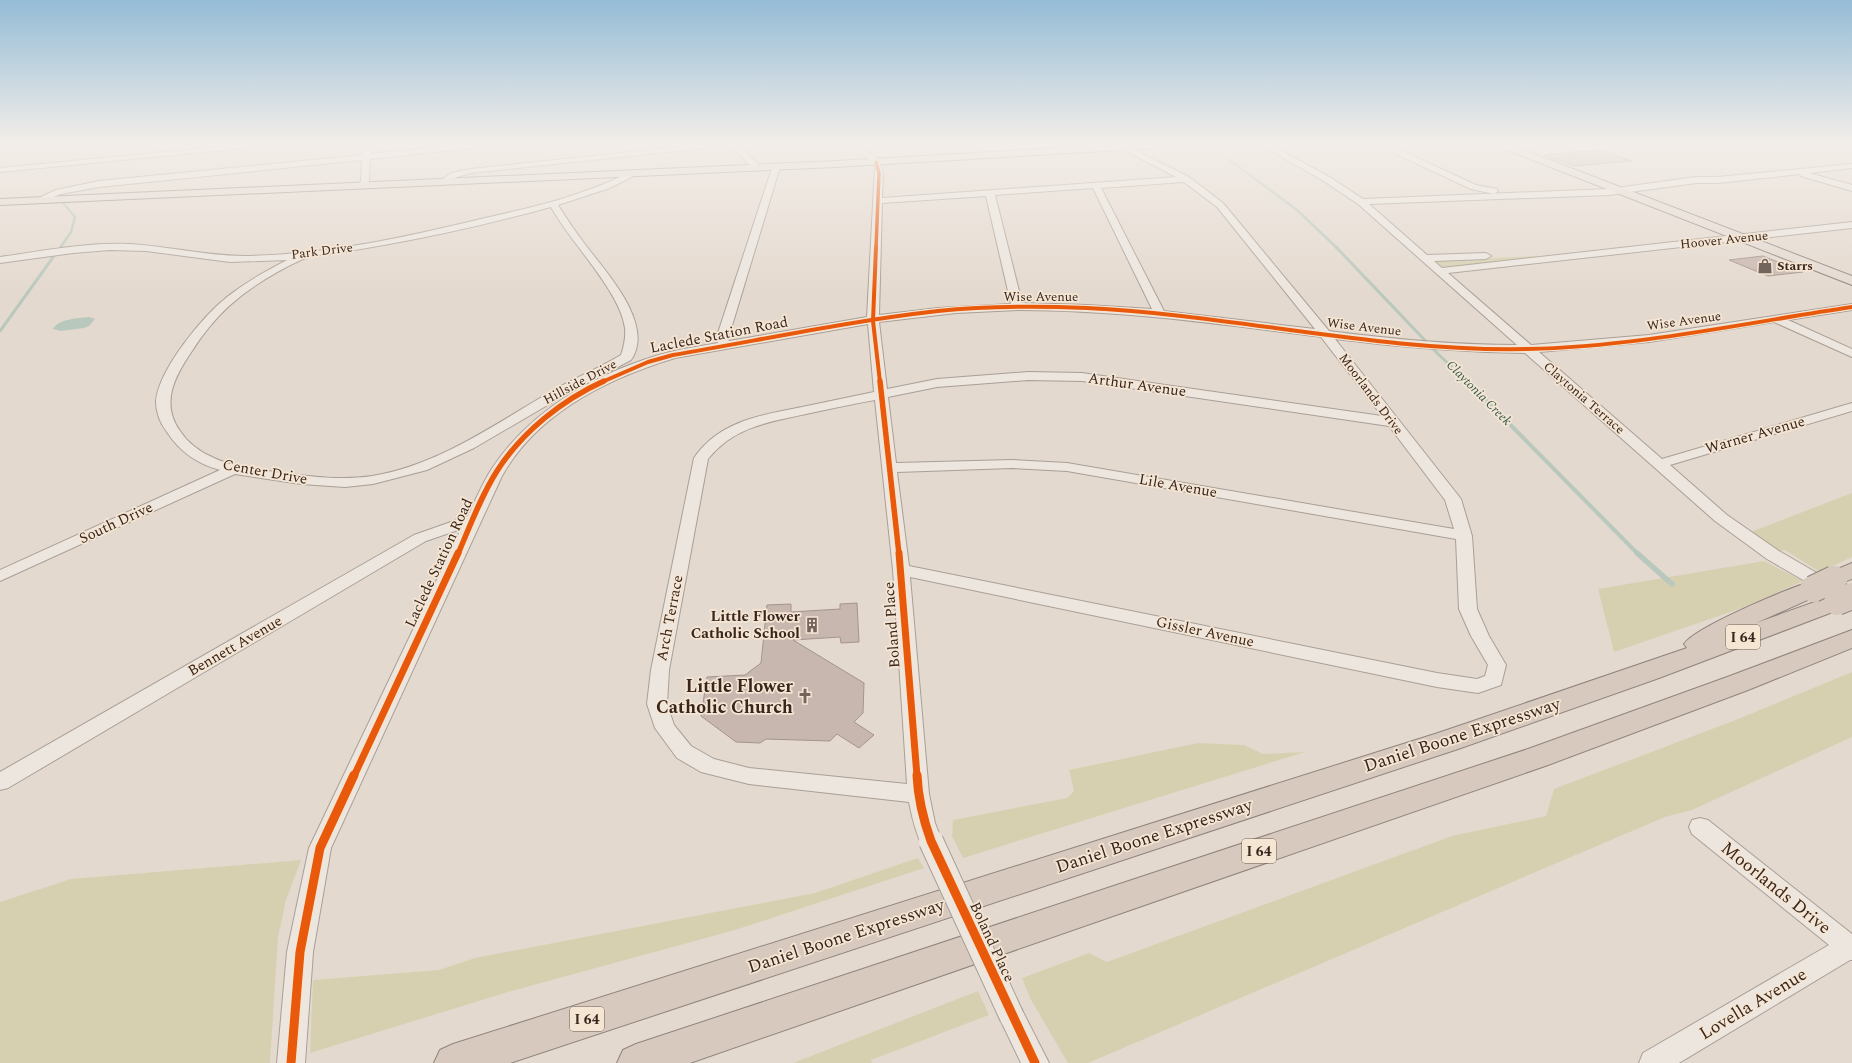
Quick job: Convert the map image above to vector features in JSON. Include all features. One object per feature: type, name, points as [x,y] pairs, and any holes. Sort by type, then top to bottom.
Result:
[{"type":"highway","name":"Daniel Boone Expressway","points":[[453,1063],[1455,738],[1650,672],[1840,590]]},
{"type":"highway","name":"I 64","points":[[636,1063],[1538,757],[1739,683],[1852,638]]},
{"type":"main road","points":[[0,202],[154,195]]},
{"type":"main road","points":[[1634,195],[1852,281]]},
{"type":"street","points":[[38,200],[51,195]]},
{"type":"street","name":"Park Drive","points":[[0,260],[110,248],[146,248],[217,259],[254,259],[304,254],[430,234],[553,204],[582,195]]},
{"type":"street","points":[[725,346],[722,339],[767,195]]},
{"type":"street","name":"Boland Place","points":[[878,195],[873,321],[901,570],[918,794],[924,823],[931,841],[1012,1017],[1035,1063]]},
{"type":"street","points":[[878,201],[968,195]]},
{"type":"street","points":[[990,195],[1017,307]]},
{"type":"street","points":[[1100,195],[1159,312]]},
{"type":"street","name":"Moorlands Drive","points":[[1206,195],[1220,205],[1324,333],[1453,499],[1464,536],[1468,609],[1480,636],[1497,665]]},
{"type":"street","name":"Claytonia Terrace","points":[[1350,195],[1361,202],[1441,271],[1527,349],[1721,518],[1773,555],[1840,590]]},
{"type":"street","points":[[1470,198],[1472,195]]},
{"type":"street","points":[[1518,195],[1526,196]]},
{"type":"street","points":[[1361,202],[1548,195]]},
{"type":"street","name":"Hillside Drive","points":[[505,425],[561,392],[627,357],[631,345],[630,324],[620,300],[572,234],[553,204]]},
{"type":"street","name":"Hoover Avenue","points":[[1441,271],[1852,225]]},
{"type":"street","name":"Center Drive","points":[[304,254],[242,291],[218,310],[196,335],[166,385],[163,398],[165,418],[177,440],[186,449],[201,458],[232,470],[291,478],[349,483],[373,480],[421,467],[505,425]]},
{"type":"street","name":"Hoover Avenue","points":[[1426,258],[1595,254]]},
{"type":"street","name":"Wise Avenue","points":[[873,321],[938,311],[1017,307],[1087,308],[1159,312],[1438,346],[1527,349],[1597,344],[1852,307]]},
{"type":"street","points":[[1776,319],[1852,353]]},
{"type":"street","name":"Laclede Station Road","points":[[291,1063],[300,952],[320,848],[474,519],[498,471],[521,440],[540,422],[562,405],[590,388],[652,360],[873,321]]},
{"type":"street","name":"Arthur Avenue","points":[[881,396],[937,383],[985,378],[1028,376],[1082,377],[1392,422]]},
{"type":"street","name":"Arch Terrace","points":[[881,396],[758,420],[730,431],[714,442],[701,458],[660,670],[657,704],[665,728],[684,752],[708,766],[749,776],[918,794]]},
{"type":"street","name":"Warner Avenue","points":[[1659,464],[1852,407]]},
{"type":"street","name":"Lile Avenue","points":[[889,468],[1012,464],[1067,467],[1464,536]]},
{"type":"street","name":"South Drive","points":[[0,576],[232,470]]},
{"type":"street","name":"Bennett Avenue","points":[[0,782],[420,538],[474,519]]},
{"type":"street","name":"Gissler Avenue","points":[[901,570],[1437,680],[1478,686],[1494,680],[1497,665]]},
{"type":"street","name":"Moorlands Drive","points":[[1700,827],[1851,947]]},
{"type":"street","name":"Lovella Avenue","points":[[1653,1063],[1851,947]]},
{"type":"shaded area","points":[[1536,256],[1540,258],[1444,268],[1436,262],[1443,260]]},
{"type":"shaded area","points":[[89,317],[95,319],[89,326],[84,328],[61,331],[53,329],[59,323],[64,321]]},
{"type":"shaded area","points":[[1852,493],[1852,557],[1820,572],[1785,550],[1779,551],[1753,531]]},
{"type":"shaded area","points":[[1764,561],[1803,581],[1742,608],[1614,652],[1598,589]]},
{"type":"shaded area","points":[[1852,672],[1852,737],[1692,810],[1665,817],[1088,1063],[1068,1063],[1030,998],[1022,978],[1089,953],[1107,962],[1452,836],[1546,816],[1554,789],[1733,721]]},
{"type":"shaded area","points":[[1198,743],[1244,745],[1263,754],[1305,752],[963,858],[952,836],[953,820],[1067,798],[1074,791],[1069,770]]},
{"type":"shaded area","points":[[918,858],[924,868],[735,930],[508,992],[310,1053],[313,980],[439,970],[475,958],[815,893]]},
{"type":"shaded area","points":[[301,860],[286,900],[278,937],[270,1063],[0,1063],[0,902],[71,879]]},
{"type":"shaded area","points":[[978,991],[989,1015],[871,1060],[872,1063],[793,1063]]},
{"type":"building","name":"Starrs","points":[[1763,256],[1803,272],[1768,276],[1729,260]]},
{"type":"building","name":"Little Flower Catholic Church","points":[[857,603],[859,642],[841,643],[840,637],[793,640],[864,683],[863,713],[854,722],[874,735],[859,748],[837,734],[830,741],[766,739],[760,743],[736,742],[701,716],[707,677],[745,675],[761,663],[767,605],[791,604],[791,612],[840,609],[840,604]]},
{"type":"waterway","name":"Claytonia Creek","points":[[1276,195],[1297,210],[1337,248]]},
{"type":"waterway","points":[[60,248],[71,232],[75,217],[64,204]]},
{"type":"waterway","name":"Claytonia Creek","points":[[1337,248],[1438,354],[1468,382]]},
{"type":"waterway","points":[[0,331],[54,256]]},
{"type":"waterway","name":"Claytonia Creek","points":[[1468,382],[1637,553]]},
{"type":"waterway","name":"Claytonia Creek","points":[[1637,553],[1672,584]]},
{"type":"cycle path","points":[[878,195],[873,321],[901,570],[918,794],[924,823],[931,841],[1035,1063]]},
{"type":"cycle path","points":[[291,1063],[300,952],[320,848],[498,470],[514,449],[532,430],[553,412],[598,383],[648,362],[673,355],[871,320],[938,311],[975,308],[1050,307],[1142,312],[1197,317],[1416,345],[1527,349],[1568,347],[1649,338],[1852,307]]},
{"type":"place","name":"Starrs","points":[[1765,266]]},
{"type":"place","name":"Little Flower Catholic School","points":[[812,625]]},
{"type":"place","name":"Little Flower Catholic Church","points":[[805,696]]}]
